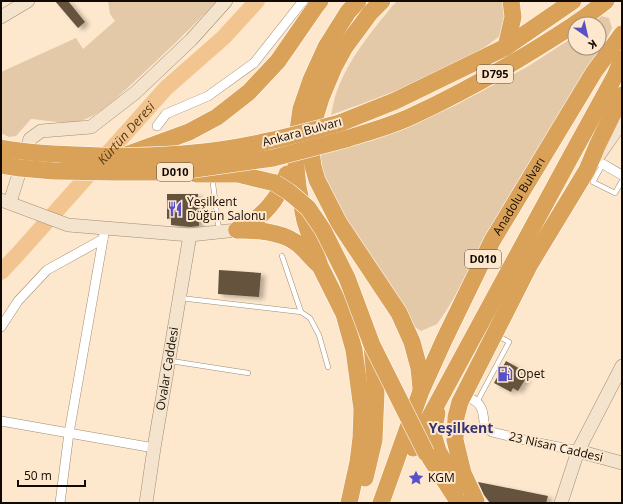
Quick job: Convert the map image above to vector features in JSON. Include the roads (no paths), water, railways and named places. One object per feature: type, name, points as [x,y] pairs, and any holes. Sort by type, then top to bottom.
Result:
[{"type":"highway","points":[[124,156],[189,132],[217,117],[249,92],[278,61],[320,1]]},
{"type":"highway","points":[[349,503],[358,462],[362,409],[354,350],[344,314],[320,266],[305,221],[298,187],[296,167],[297,137],[301,109],[311,80],[326,47],[348,12],[358,1]]},
{"type":"highway","points":[[382,1],[370,13],[345,47],[334,67],[321,98],[313,124],[311,151],[316,180],[339,223],[399,313],[412,342],[419,368],[421,391]]},
{"type":"highway","points":[[506,47],[513,17],[511,1]]},
{"type":"highway","name":"Ankara Bulvarı","points":[[1,148],[46,154],[156,156],[205,152],[259,143],[310,131],[340,123],[395,101],[506,47],[573,1]]},
{"type":"highway","name":"Ankara Bulvarı","points":[[586,16],[606,1]]},
{"type":"highway","name":"Ankara Bulvarı","points":[[1,165],[54,171],[174,172],[273,158],[367,133],[411,116],[476,85],[567,29]]},
{"type":"highway","name":"Anadolu Bulvarı","points":[[381,503],[421,391],[492,241],[594,72],[622,34]]},
{"type":"highway","points":[[386,503],[412,450],[615,76],[622,59]]},
{"type":"highway","points":[[470,344],[437,414],[433,434],[438,451],[442,458],[476,501],[463,473],[455,440],[456,417],[460,402],[470,398],[494,334],[530,264],[587,170],[597,160],[622,95]]},
{"type":"highway","points":[[237,230],[252,222],[264,212],[278,195],[287,176],[297,137]]},
{"type":"highway","points":[[174,172],[238,174],[268,181],[275,183],[289,192],[308,208],[323,230],[347,278],[372,345],[426,453],[459,503]]},
{"type":"highway","points":[[237,230],[279,234],[295,242],[320,266]]},
{"type":"highway","points":[[359,503],[374,440],[376,393],[372,345]]},
{"type":"street","points":[[1,17],[28,1]]},
{"type":"street","points":[[226,1],[192,40],[135,93],[91,127],[40,131],[30,139],[8,202],[68,224],[104,233],[190,235],[237,230]]},
{"type":"street","points":[[157,126],[166,114],[208,96],[254,63],[304,1]]},
{"type":"street","points":[[622,122],[597,160],[622,175]]},
{"type":"street","points":[[1,327],[18,302],[46,270],[104,233]]},
{"type":"street","points":[[60,503],[69,433],[104,233]]},
{"type":"street","name":"Ovalar Caddesi","points":[[146,503],[190,235]]},
{"type":"street","points":[[561,503],[578,451],[622,366]]},
{"type":"street","name":"23 Nisan Caddesi","points":[[470,398],[480,405],[483,411],[484,424],[487,429],[492,432],[529,442],[578,451],[622,462]]},
{"type":"street","points":[[1,421],[154,448]]},
{"type":"lane","points":[[597,160],[593,182],[615,193],[622,181]]},
{"type":"lane","points":[[213,184],[219,232]]},
{"type":"lane","points":[[282,256],[301,312]]},
{"type":"lane","points":[[180,298],[301,312],[310,318],[319,335],[328,367]]},
{"type":"lane","points":[[169,361],[248,374]]},
{"type":"waterway","name":"Kürtün Deresi","points":[[1,272],[166,88],[223,38],[257,1]]},
{"type":"place","name":"Yeşilkent Düğün Salonu","points":[[175,209]]},
{"type":"place","name":"Opet","points":[[505,374]]},
{"type":"place","name":"KGM","points":[[416,478]]},
{"type":"district","name":"Yeşilkent","points":[[461,428]]}]
